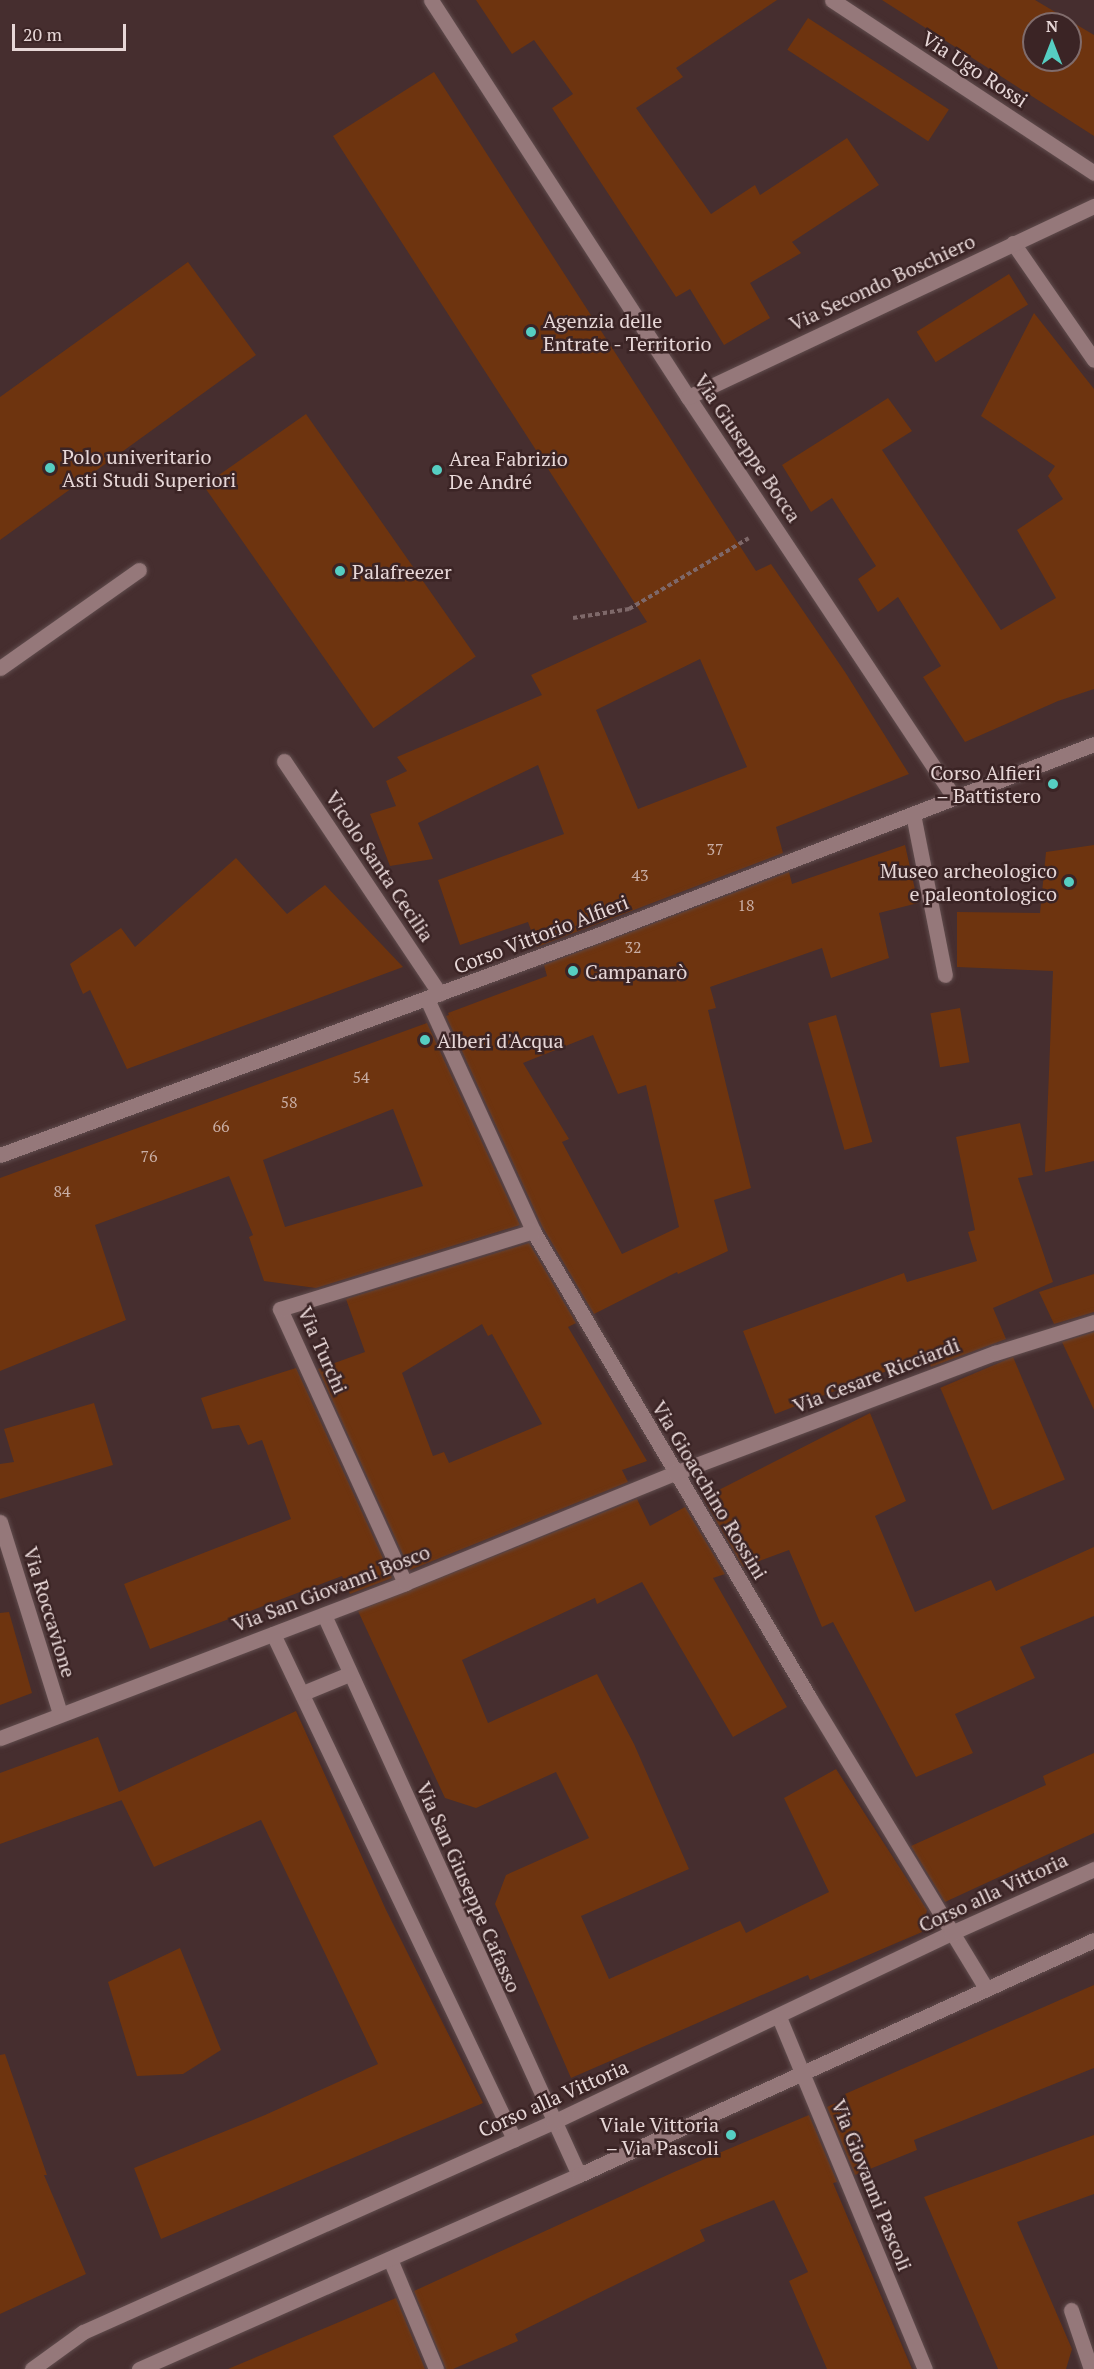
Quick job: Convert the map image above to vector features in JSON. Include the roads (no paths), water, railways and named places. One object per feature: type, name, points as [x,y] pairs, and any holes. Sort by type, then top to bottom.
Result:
[{"type":"street","name":"Via Giuseppe Bocca","points":[[431,0],[688,397],[954,797]]},
{"type":"street","name":"Via Ugo Rossi","points":[[832,0],[1094,173]]},
{"type":"street","name":"Via Secondo Boschiero","points":[[688,397],[1094,206]]},
{"type":"street","points":[[1013,243],[1094,360]]},
{"type":"street","points":[[0,668],[139,570]]},
{"type":"street","name":"Corso Vittorio Alfieri","points":[[0,1155],[434,996],[1094,744]]},
{"type":"street","name":"Vicolo Santa Cecilia","points":[[284,761],[434,996]]},
{"type":"street","points":[[913,814],[945,975]]},
{"type":"street","name":"Via Gioacchino Rossini","points":[[434,996],[532,1231],[675,1473],[986,1988]]},
{"type":"street","name":"Via Turchi","points":[[405,1583],[280,1308],[532,1231]]},
{"type":"street","name":"Via Cesare Ricciardi","points":[[675,1473],[995,1353],[1094,1322]]},
{"type":"street","name":"Via San Giovanni Bosco","points":[[0,1738],[324,1615],[675,1473]]},
{"type":"street","name":"Via Roccavione","points":[[0,1522],[60,1714]]},
{"type":"street","name":"Via San Giuseppe Cafasso","points":[[324,1615],[579,2175]]},
{"type":"street","points":[[273,1634],[514,2139]]},
{"type":"street","points":[[303,1693],[349,1674]]},
{"type":"street","name":"Corso alla Vittoria","points":[[32,2369],[83,2332],[553,2122],[951,1933],[1094,1869]]},
{"type":"street","points":[[139,2369],[579,2175],[1094,1940]]},
{"type":"street","name":"Via Giovanni Pascoli","points":[[778,2017],[925,2369]]},
{"type":"street","points":[[390,2259],[436,2369]]},
{"type":"street","points":[[1071,2310],[1091,2369]]},
{"type":"place","name":"Agenzia delle Entrate - Territorio","points":[[531,332]]},
{"type":"place","name":"Polo univeritario Asti Studi Superiori","points":[[50,468]]},
{"type":"place","name":"Area Fabrizio De André","points":[[437,470]]},
{"type":"place","name":"Palafreezer","points":[[340,571]]},
{"type":"place","name":"Corso Alfieri – Battistero","points":[[1053,784]]},
{"type":"place","name":"Museo archeologico e paleontologico","points":[[1069,882]]},
{"type":"place","name":"Campanarò","points":[[573,971]]},
{"type":"place","name":"Alberi d'Acqua","points":[[425,1040]]},
{"type":"place","name":"Viale Vittoria – Via Pascoli","points":[[731,2135]]}]
